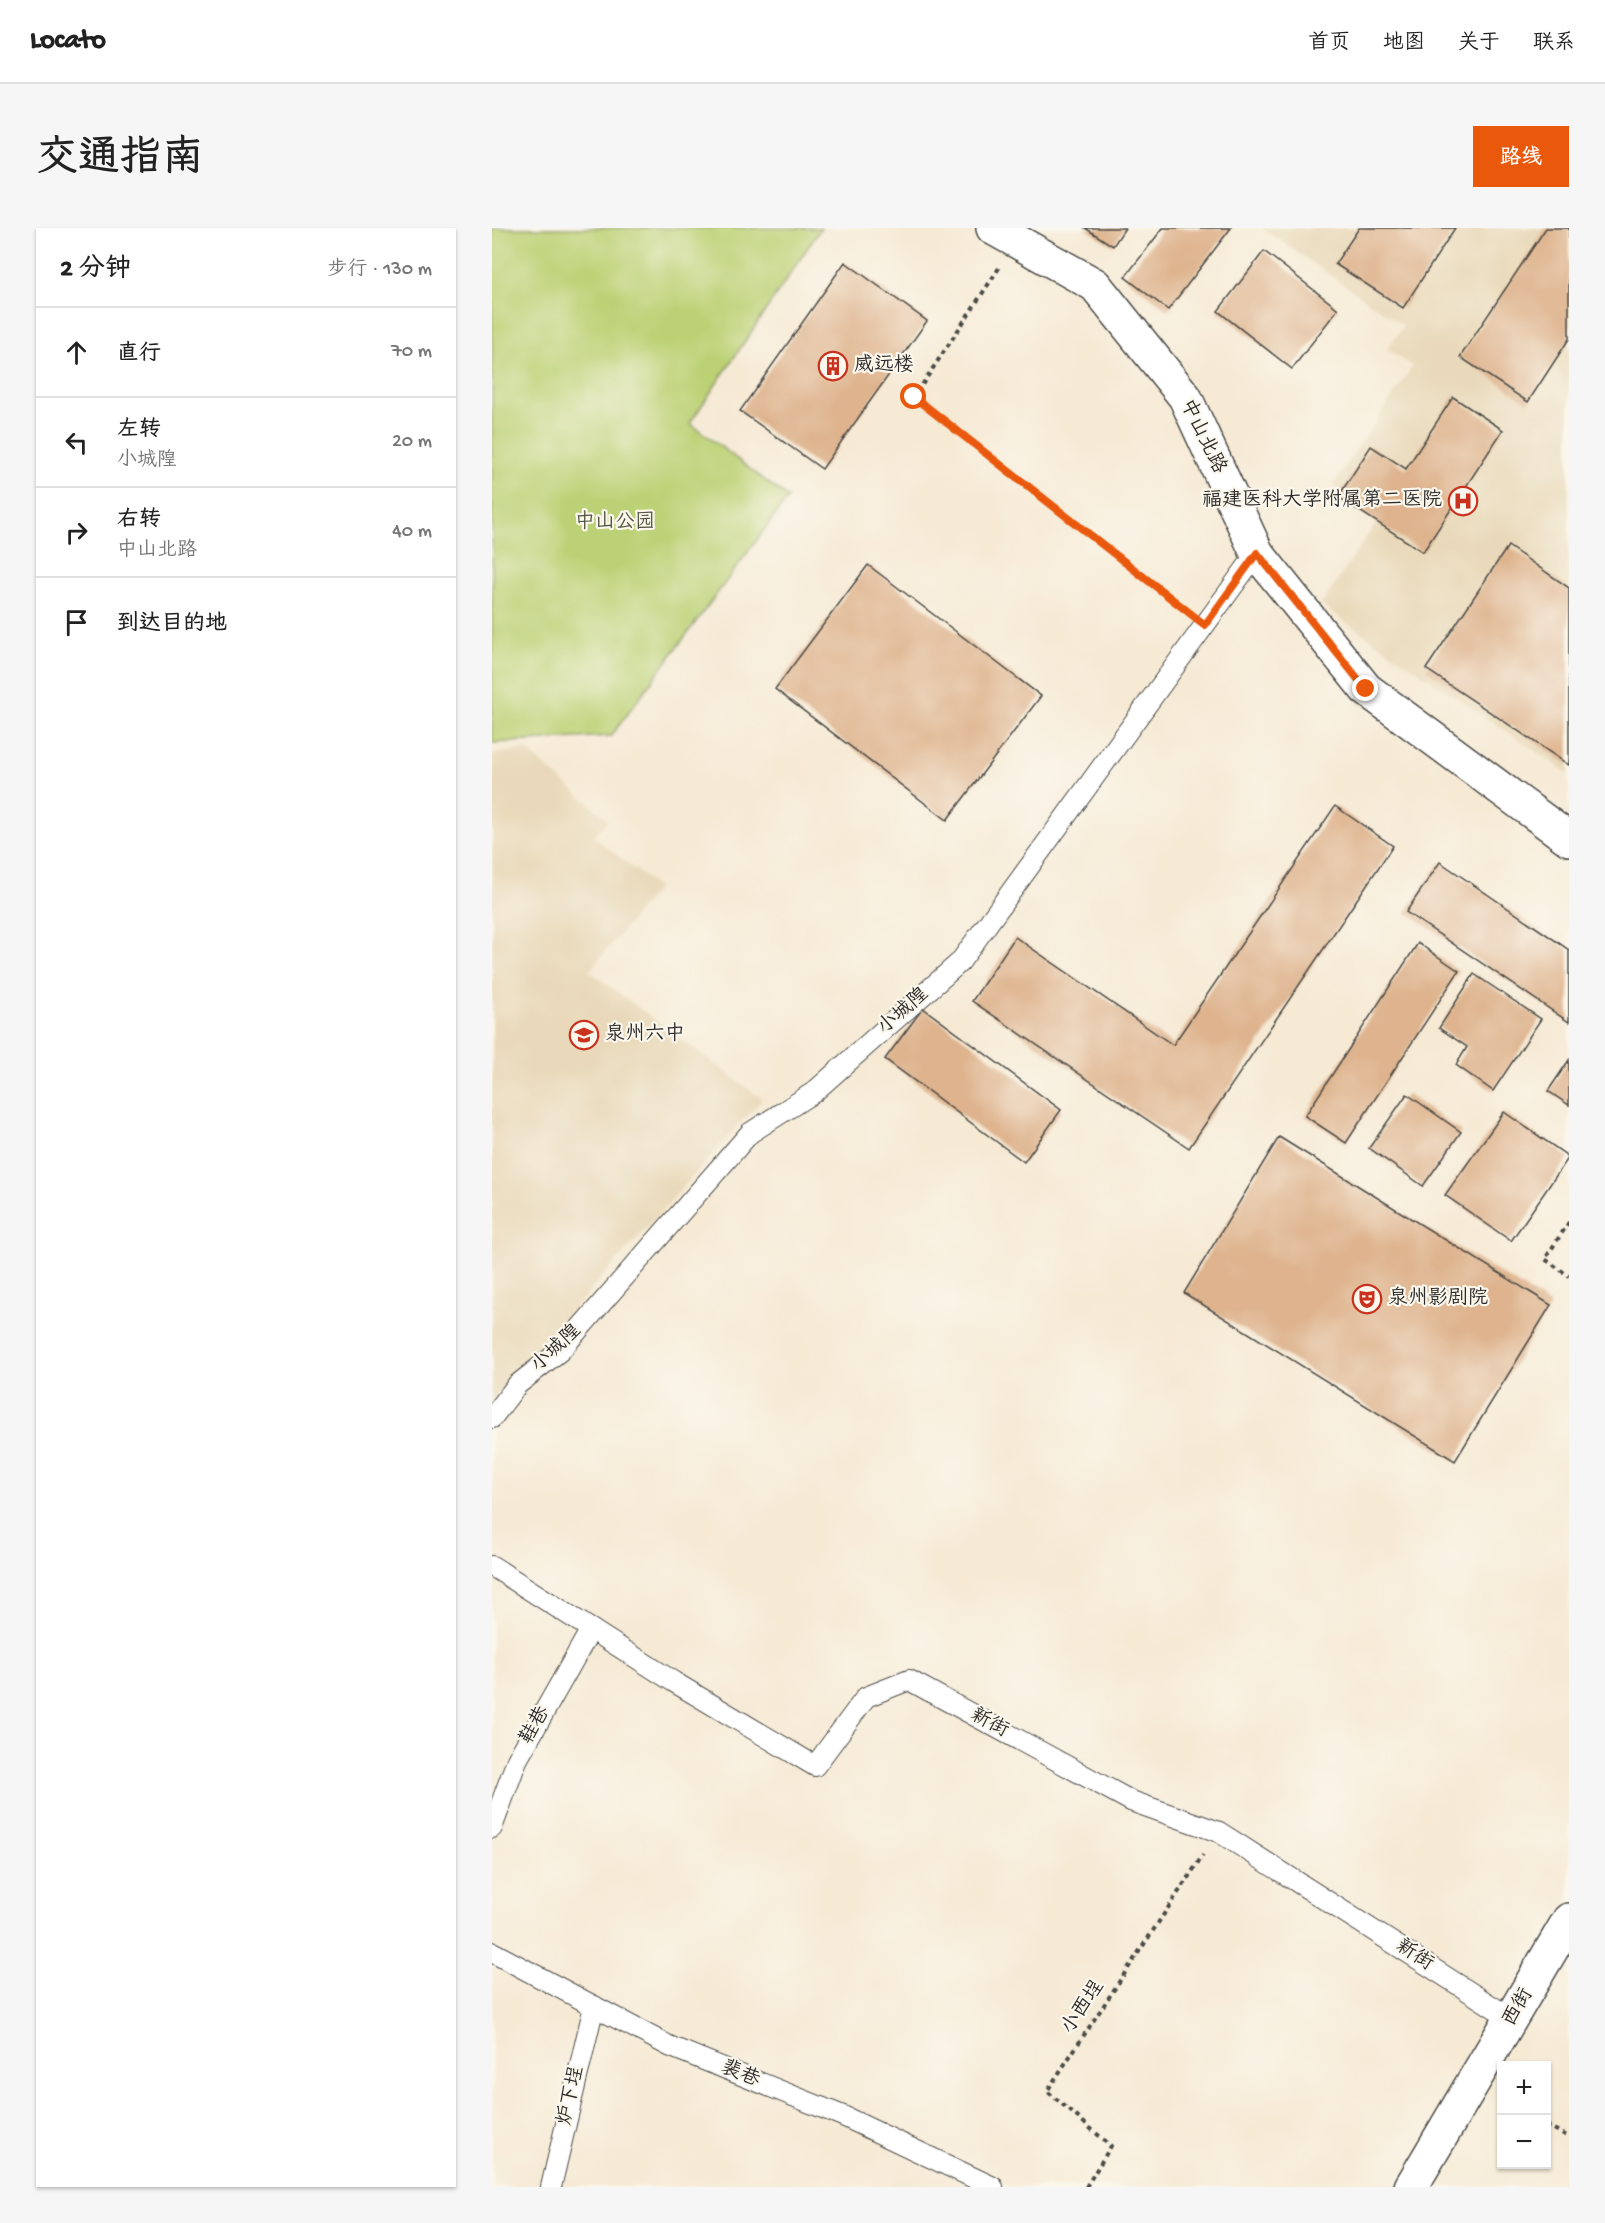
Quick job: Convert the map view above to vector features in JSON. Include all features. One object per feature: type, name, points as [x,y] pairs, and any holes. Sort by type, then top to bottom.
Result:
[{"type":"street","name":"中山北路","points":[[1005,235],[1095,285],[1185,396],[1257,553],[1366,689],[1569,839]]},
{"type":"street","name":"西街","points":[[1411,2187],[1569,1920]]},
{"type":"lane","name":"小城隍","points":[[492,1418],[517,1385],[560,1351],[750,1133],[814,1092],[960,963],[1257,553]]},
{"type":"lane","name":"新街","points":[[492,1566],[815,1766],[866,1697],[909,1680],[1131,1801],[1219,1832],[1512,2019]]},
{"type":"lane","name":"鞋巷","points":[[492,1828],[517,1760],[591,1629]]},
{"type":"lane","name":"裴巷","points":[[492,1952],[669,2046],[843,2116],[993,2187]]},
{"type":"lane","name":"炉下埕","points":[[551,2187],[594,2006]]},
{"type":"path","points":[[1005,235],[914,397],[1205,625]]},
{"type":"path","points":[[1569,1222],[1545,1259],[1569,1276]]},
{"type":"path","name":"小西埕","points":[[1086,2187],[1111,2146],[1047,2091],[1219,1832]]},
{"type":"path","points":[[1551,2128],[1569,2137]]},
{"type":"shaded area","name":"福建医科大学附属第二医院","points":[[1262,228],[1569,228],[1569,774],[1321,605],[1380,517],[1333,485],[1413,366],[1387,349],[1404,326]]},
{"type":"shaded area","name":"泉州六中","points":[[525,749],[608,820],[593,836],[658,888],[589,971],[762,1099],[492,1400],[492,755]]},
{"type":"green space","name":"中山公园","points":[[492,228],[821,228],[690,423],[788,498],[611,736],[492,743]]},
{"type":"building","points":[[1085,228],[1125,228],[1113,246]]},
{"type":"building","points":[[1163,228],[1231,228],[1168,310],[1125,277]]},
{"type":"building","points":[[1359,228],[1455,228],[1403,308],[1335,264]]},
{"type":"building","points":[[1546,228],[1569,228],[1569,339],[1528,402],[1460,357]]},
{"type":"building","points":[[1264,251],[1338,309],[1292,369],[1218,311]]},
{"type":"building","name":"威远楼","points":[[845,262],[927,321],[822,469],[740,411]]},
{"type":"building","points":[[1453,397],[1503,430],[1423,552],[1338,497],[1371,446],[1406,469]]},
{"type":"building","points":[[1508,546],[1569,588],[1569,765],[1426,669]]},
{"type":"building","points":[[868,565],[1041,696],[947,820],[775,689]]},
{"type":"building","points":[[1335,806],[1393,846],[1189,1148],[972,1001],[1015,937],[1173,1045]]},
{"type":"building","points":[[1440,862],[1569,950],[1569,1022],[1406,912]]},
{"type":"building","points":[[1418,943],[1459,971],[1346,1143],[1305,1116]]},
{"type":"building","points":[[1474,974],[1541,1019],[1493,1091],[1456,1065],[1467,1047],[1439,1028]]},
{"type":"building","points":[[923,1008],[1061,1110],[1024,1162],[885,1059]]},
{"type":"building","points":[[1569,1060],[1569,1105],[1548,1091]]},
{"type":"building","points":[[1407,1094],[1461,1132],[1423,1186],[1369,1148]]},
{"type":"building","points":[[1504,1112],[1569,1157],[1511,1241],[1445,1195]]},
{"type":"building","name":"泉州影剧院","points":[[1279,1137],[1551,1305],[1455,1461],[1184,1293]]},
{"type":"place","name":"威远楼","points":[[833,366]]},
{"type":"place","name":"福建医科大学附属第二医院","points":[[1463,501]]},
{"type":"place","name":"泉州六中","points":[[584,1035]]},
{"type":"place","name":"泉州影剧院","points":[[1367,1299]]},
{"type":"route","points":[[914,397],[1205,625],[1257,553],[1366,689]]}]
